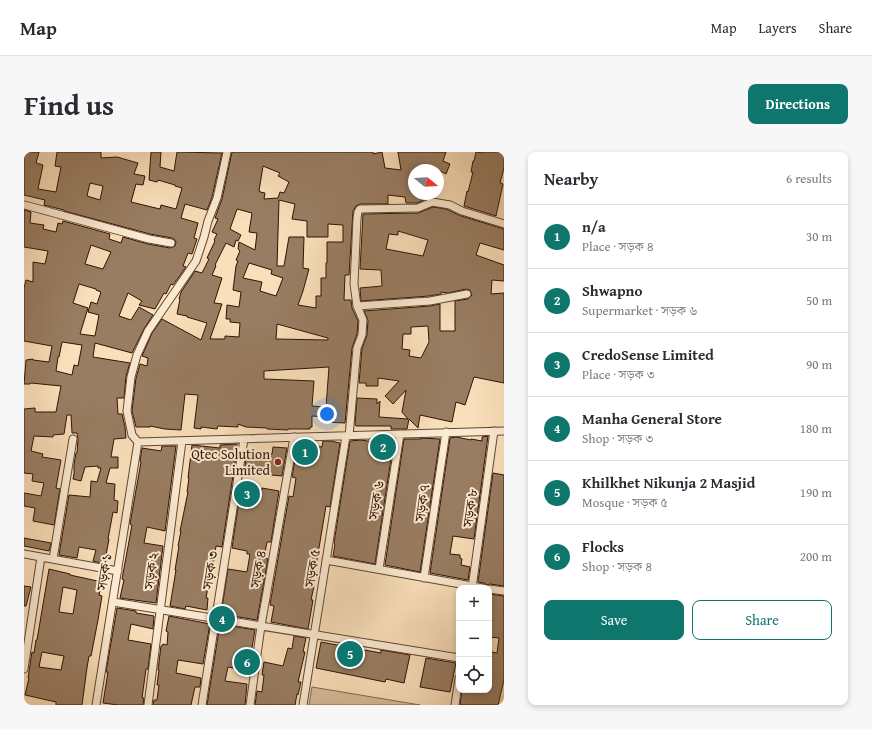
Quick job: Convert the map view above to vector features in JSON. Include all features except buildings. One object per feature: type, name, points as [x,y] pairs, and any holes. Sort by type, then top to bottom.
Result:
[{"type":"street","points":[[226,152],[217,198],[208,221],[196,261],[148,331],[137,354],[131,377],[127,410],[132,435],[138,442],[504,431]]},
{"type":"street","name":"সড়ক ৫","points":[[304,705],[326,560],[348,436],[357,348],[362,335],[363,320],[357,306],[354,284],[358,212],[360,209],[418,208],[432,202],[450,205],[462,211],[504,224]]},
{"type":"street","points":[[24,205],[148,239],[171,243]]},
{"type":"street","points":[[357,306],[430,300],[467,294]]},
{"type":"street","name":"সড়ক ৮","points":[[472,585],[494,431]]},
{"type":"street","name":"সড়ক ৭","points":[[424,578],[446,432]]},
{"type":"street","name":"সড়ক ৬","points":[[379,569],[400,434]]},
{"type":"street","name":"সড়ক ৪","points":[[250,705],[261,626],[294,437]]},
{"type":"street","points":[[53,559],[73,439]]},
{"type":"street","name":"সড়ক ৩","points":[[202,705],[244,439]]},
{"type":"street","name":"সড়ক ২","points":[[148,705],[182,441]]},
{"type":"street","name":"সড়ক ১","points":[[96,705],[138,442]]},
{"type":"street","points":[[24,554],[118,571]]},
{"type":"street","points":[[24,669],[41,557]]},
{"type":"street","points":[[326,560],[461,585]]},
{"type":"street","points":[[492,589],[504,591]]},
{"type":"street","points":[[113,602],[456,658]]},
{"type":"street","points":[[455,705],[457,693]]},
{"type":"shaded area","points":[[312,687],[420,705],[309,705]]},
{"type":"place","name":"Shwapno","points":[[383,447]]},
{"type":"place","name":"n/a","points":[[305,452]]},
{"type":"place","name":"Qtec Solution Limited","points":[[278,462]]},
{"type":"place","name":"CredoSense Limited","points":[[247,494]]},
{"type":"place","name":"Manha General Store","points":[[222,619]]},
{"type":"place","name":"Khilkhet Nikunja 2 Masjid","points":[[350,654]]},
{"type":"place","name":"Flocks","points":[[247,662]]}]
